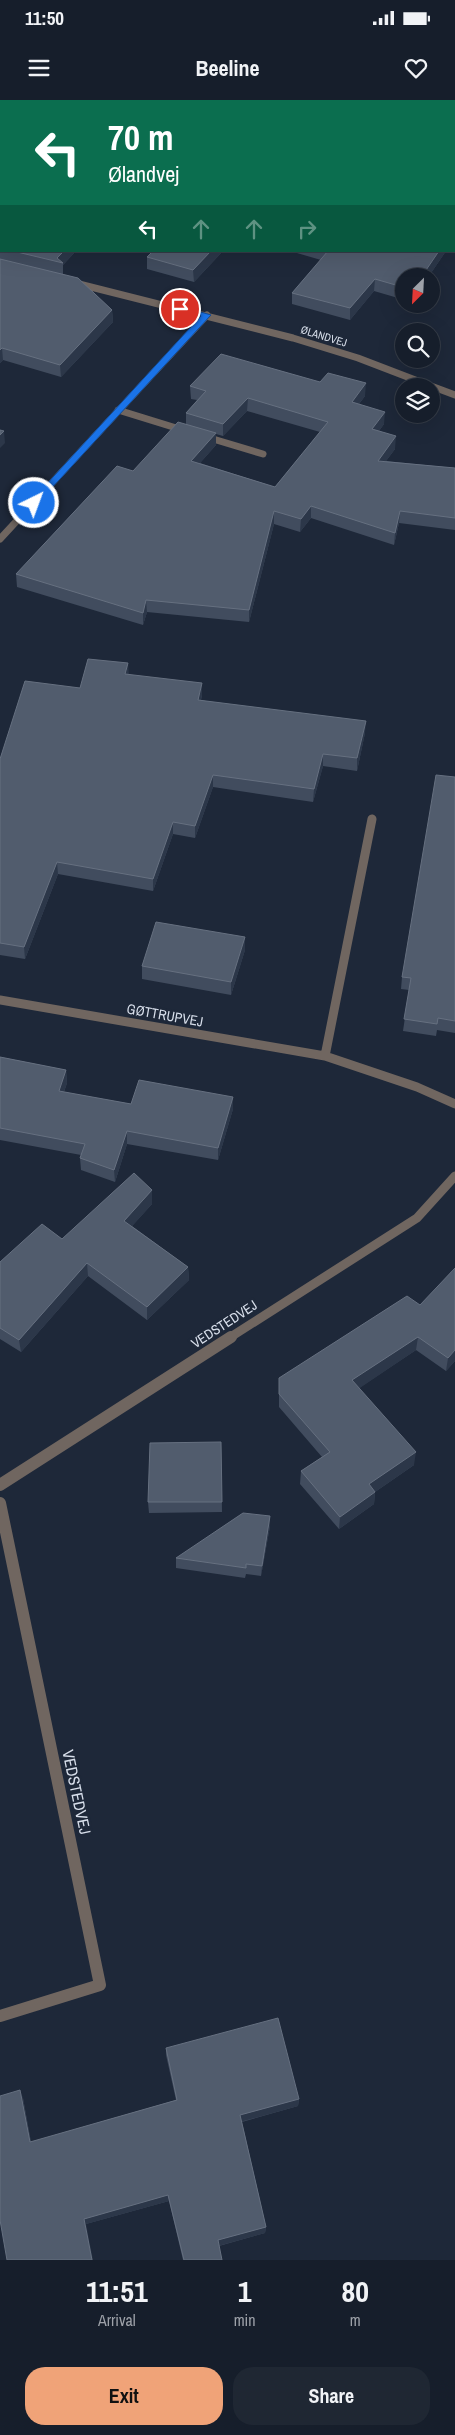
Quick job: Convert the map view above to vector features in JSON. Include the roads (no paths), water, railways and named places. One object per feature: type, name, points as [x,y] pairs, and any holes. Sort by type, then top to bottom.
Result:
[{"type":"street","name":"ØLANDVEJ","points":[[70,282],[293,338],[358,358],[410,378]]},
{"type":"street","points":[[0,539],[207,315]]},
{"type":"street","name":"ØLANDVEJ","points":[[440,390],[455,396]]},
{"type":"street","points":[[118,410],[263,454]]},
{"type":"street","points":[[325,1056],[372,819]]},
{"type":"street","name":"GØTTRUPVEJ","points":[[0,1000],[325,1056],[416,1087],[455,1104]]},
{"type":"street","name":"VEDSTEDVEJ","points":[[0,1485],[417,1218],[455,1176]]},
{"type":"street","name":"VEDSTEDVEJ","points":[[0,1503],[100,1985],[0,2016]]}]
